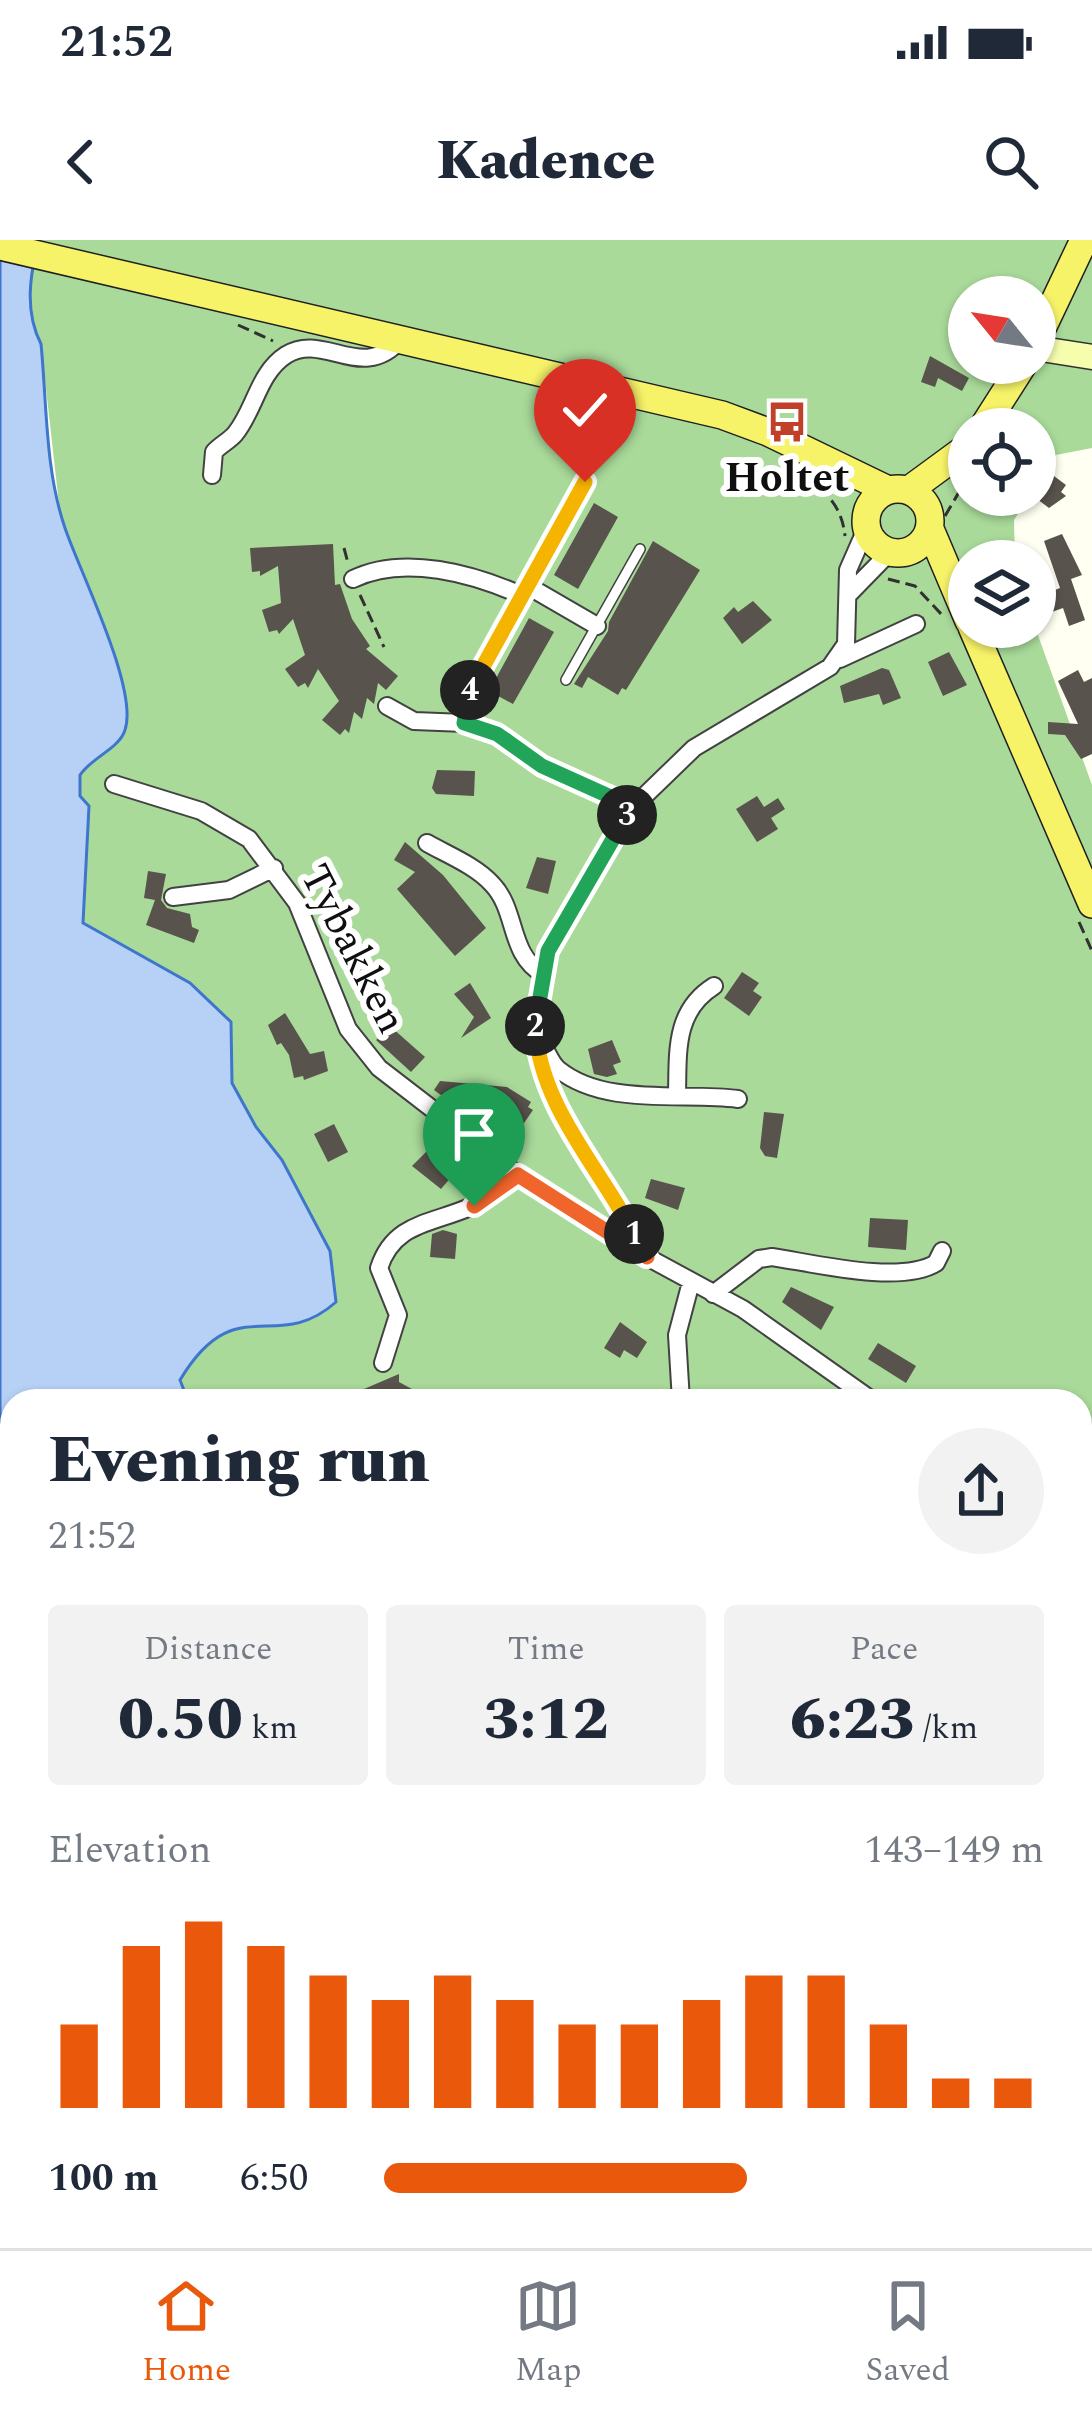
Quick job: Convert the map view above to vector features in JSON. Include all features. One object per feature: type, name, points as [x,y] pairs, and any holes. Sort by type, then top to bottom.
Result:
[{"type":"main road","points":[[1056,300],[1084,240]]},
{"type":"main road","points":[[0,246],[260,320],[401,338],[722,415],[807,464],[899,490],[930,520],[948,566]]},
{"type":"main road","points":[[1056,349],[1092,356]]},
{"type":"main road","points":[[859,532],[874,499],[899,490],[948,460]]},
{"type":"main road","points":[[807,464],[859,532],[937,582],[948,596]]},
{"type":"main road","points":[[896,553],[920,547],[948,486]]},
{"type":"main road","points":[[981,648],[1092,904]]},
{"type":"street","points":[[212,476],[217,448],[235,434],[262,382],[282,357],[302,350],[362,359],[379,356],[401,338]]},
{"type":"street","points":[[464,723],[474,679],[585,482]]},
{"type":"street","points":[[839,659],[846,644],[848,570],[859,532]]},
{"type":"street","points":[[847,599],[855,583],[896,553]]},
{"type":"street","points":[[353,579],[374,571],[441,571],[526,591],[597,626]]},
{"type":"street","name":"Tybakken","points":[[647,1257],[556,1106],[536,1046],[543,974],[557,934],[633,807],[694,748],[839,659],[916,624]]},
{"type":"street","points":[[387,706],[414,721],[464,723],[497,734],[542,766],[633,807]]},
{"type":"street","name":"Tybakken","points":[[114,784],[226,823],[274,868],[297,903],[357,1043],[409,1095],[518,1175],[804,1349],[857,1389]]},
{"type":"street","points":[[427,843],[492,883],[519,951],[543,974]]},
{"type":"street","points":[[173,897],[229,890],[274,868]]},
{"type":"street","points":[[677,1095],[684,1017],[692,1003],[714,986]]},
{"type":"street","points":[[536,1046],[545,1046],[552,1065],[564,1074],[590,1085],[738,1100]]},
{"type":"street","points":[[383,1363],[398,1315],[380,1268],[390,1247],[411,1226],[474,1206],[518,1175]]},
{"type":"street","points":[[713,1294],[759,1259],[913,1270],[936,1263],[942,1251]]},
{"type":"street","points":[[680,1389],[677,1335],[691,1282]]},
{"type":"lane","points":[[566,680],[640,549]]},
{"type":"path","points":[[260,320],[276,342]]},
{"type":"path","points":[[807,464],[859,532]]},
{"type":"path","points":[[344,548],[384,647]]},
{"type":"path","points":[[873,577],[911,584]]},
{"type":"green space","points":[[39,240],[1092,240],[1092,448],[1056,455],[1056,408],[948,408],[948,516],[1017,516],[1014,540],[948,540],[948,648],[1043,648],[1092,785],[1092,1389],[183,1389],[180,1380],[197,1352],[222,1332],[266,1325],[336,1302],[330,1251],[282,1160],[256,1127],[232,1083],[190,983],[83,924],[89,806],[80,797],[80,775],[120,739],[127,725],[104,625],[60,513],[41,344],[31,306]]},
{"type":"water","points":[[0,240],[39,240],[31,306],[41,344],[54,483],[65,528],[116,659],[127,711],[122,737],[80,775],[80,796],[89,806],[83,923],[190,983],[231,1022],[232,1083],[256,1127],[282,1160],[330,1251],[336,1302],[294,1324],[238,1329],[219,1336],[200,1352],[180,1380],[183,1389],[0,1389]]},
{"type":"building","points":[[930,356],[948,366],[948,383],[938,378],[935,387],[921,382]]},
{"type":"building","points":[[1056,478],[1066,485],[1061,492],[1066,496],[1056,503]]},
{"type":"building","points":[[594,503],[618,517],[578,589],[554,575]]},
{"type":"building","points":[[1062,534],[1082,575],[1071,579],[1085,620],[1069,626],[1063,608],[1056,610],[1056,590],[1060,588],[1056,540],[1047,540]]},
{"type":"building","points":[[653,541],[700,570],[626,690],[622,688],[618,695],[588,677],[582,688],[574,684],[608,631]]},
{"type":"building","points":[[333,544],[335,585],[340,584],[352,619],[370,646],[366,649],[398,676],[386,690],[378,683],[374,704],[367,698],[362,719],[354,712],[349,733],[345,729],[340,735],[322,720],[339,701],[318,669],[308,688],[305,683],[298,687],[285,669],[305,655],[293,619],[279,634],[269,632],[262,610],[281,603],[278,566],[260,576],[260,571],[252,572],[250,548]]},
{"type":"building","points":[[753,601],[772,620],[742,644],[723,618],[734,607],[738,612]]},
{"type":"building","points":[[529,618],[554,632],[513,704],[489,691]]},
{"type":"building","points":[[949,652],[967,685],[943,696],[928,662]]},
{"type":"building","points":[[882,668],[889,670],[901,698],[883,705],[879,694],[844,703],[840,686]]},
{"type":"building","points":[[1078,670],[1084,682],[1092,678],[1092,754],[1081,759],[1065,735],[1048,734],[1048,722],[1078,724],[1058,681]]},
{"type":"building","points":[[437,770],[475,771],[474,796],[436,794],[432,788]]},
{"type":"building","points":[[757,796],[764,807],[778,798],[785,809],[771,818],[778,829],[757,842],[736,809]]},
{"type":"building","points":[[405,842],[443,875],[486,928],[455,956],[397,889],[415,872],[394,860]]},
{"type":"building","points":[[537,857],[556,861],[548,894],[526,888]]},
{"type":"building","points":[[148,871],[166,874],[161,900],[167,908],[190,914],[192,927],[199,930],[194,943],[146,925],[155,900],[144,898]]},
{"type":"building","points":[[742,972],[759,983],[753,991],[762,997],[749,1016],[724,998]]},
{"type":"building","points":[[470,983],[491,1018],[461,1038],[474,1017],[454,994]]},
{"type":"building","points":[[285,1013],[310,1054],[324,1051],[328,1071],[304,1080],[303,1076],[294,1078],[289,1055],[281,1043],[277,1045],[268,1025]]},
{"type":"building","points":[[391,1027],[425,1057],[411,1072],[376,1040]]},
{"type":"building","points":[[612,1040],[621,1062],[613,1065],[617,1074],[594,1074],[588,1049]]},
{"type":"building","points":[[440,1081],[507,1087],[531,1102],[528,1107],[533,1110],[522,1126],[515,1121],[511,1125],[490,1103],[449,1101],[434,1090]]},
{"type":"building","points":[[764,1112],[784,1114],[777,1158],[765,1156],[760,1148]]},
{"type":"building","points":[[334,1124],[348,1152],[328,1162],[314,1134]]},
{"type":"building","points":[[430,1148],[447,1163],[444,1169],[452,1176],[441,1189],[412,1166]]},
{"type":"building","points":[[651,1179],[685,1188],[678,1210],[645,1198]]},
{"type":"building","points":[[870,1218],[908,1220],[906,1250],[868,1247]]},
{"type":"building","points":[[443,1230],[457,1234],[455,1259],[430,1257],[432,1234]]},
{"type":"building","points":[[791,1287],[834,1307],[821,1330],[782,1302]]},
{"type":"building","points":[[620,1322],[647,1342],[637,1358],[624,1350],[620,1358],[604,1348]]},
{"type":"building","points":[[878,1343],[916,1366],[906,1383],[868,1359]]},
{"type":"building","points":[[399,1374],[399,1382],[412,1389],[364,1389]]},
{"type":"place","name":"Holtet","points":[[787,422]]},
{"type":"route","points":[[474,1206],[518,1175],[647,1257],[556,1106],[542,1070],[535,1022],[548,951],[633,807],[542,766],[497,734],[464,723],[474,679],[585,482]]}]
